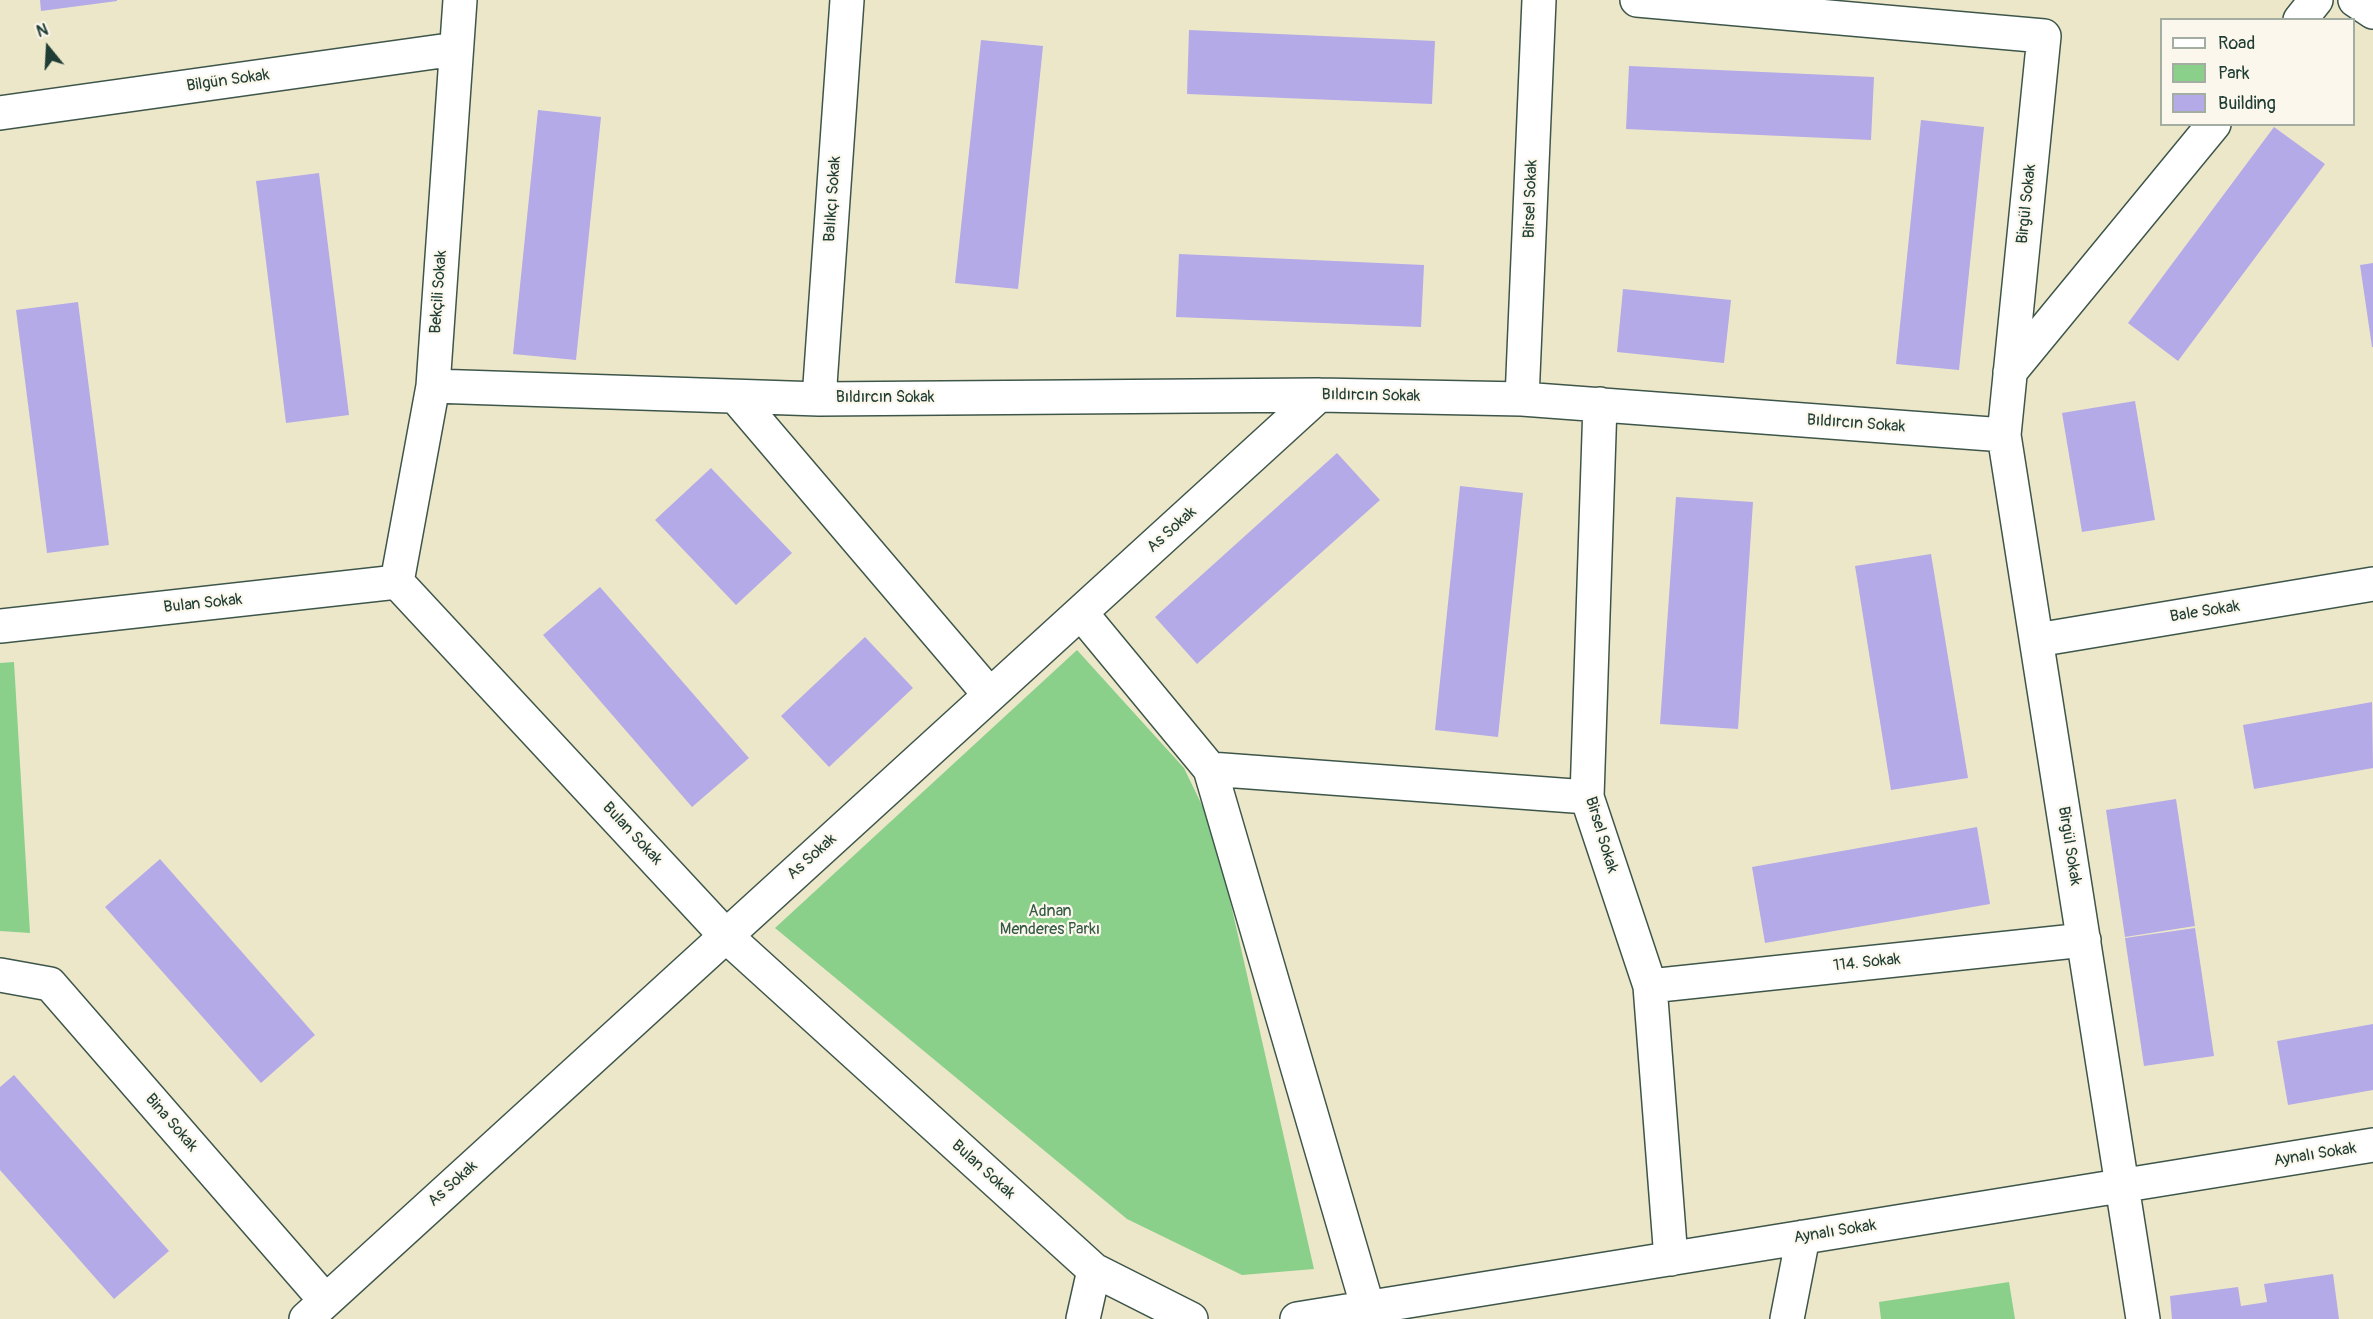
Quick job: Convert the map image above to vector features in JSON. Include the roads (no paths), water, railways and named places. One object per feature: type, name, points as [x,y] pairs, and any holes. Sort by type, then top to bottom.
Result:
[{"type":"street","name":"Bekçili Sokak","points":[[397,582],[433,386],[460,0]]},
{"type":"street","name":"Balıkçı Sokak","points":[[819,399],[847,0]]},
{"type":"street","name":"Birsel Sokak","points":[[1522,399],[1539,0]]},
{"type":"street","name":"Birgül Sokak","points":[[1637,0],[2044,36],[2004,435],[2144,1319]]},
{"type":"street","points":[[2302,18],[2316,0]]},
{"type":"street","points":[[2355,0],[2373,12]]},
{"type":"street","name":"Bilgün Sokak","points":[[0,113],[456,49]]},
{"type":"street","points":[[2010,372],[2212,126]]},
{"type":"street","name":"Bıldırcın Sokak","points":[[433,386],[819,399],[1319,395],[1522,399],[2004,435]]},
{"type":"street","name":"As Sokak","points":[[316,1310],[1319,395]]},
{"type":"street","points":[[736,397],[990,695]]},
{"type":"street","name":"Birsel Sokak","points":[[1600,404],[1587,797],[1650,986],[1671,1259]]},
{"type":"street","name":"Bulan Sokak","points":[[0,626],[397,582],[726,936],[1094,1270],[1191,1319]]},
{"type":"street","name":"Bale Sokak","points":[[2037,640],[2373,584]]},
{"type":"street","points":[[1081,613],[1210,769],[1368,1308]]},
{"type":"street","points":[[1210,769],[1587,797]]},
{"type":"street","name":"114. Sokak","points":[[1650,986],[2084,940]]},
{"type":"street","name":"Bina Sokak","points":[[0,975],[50,984],[316,1310]]},
{"type":"street","name":"Aynalı Sokak","points":[[1297,1319],[2373,1145]]},
{"type":"street","points":[[1787,1319],[1803,1237]]},
{"type":"street","points":[[1083,1319],[1094,1270]]},
{"type":"park label","name":"Adnan Menderes Parkı","points":[[1050,921]]}]
